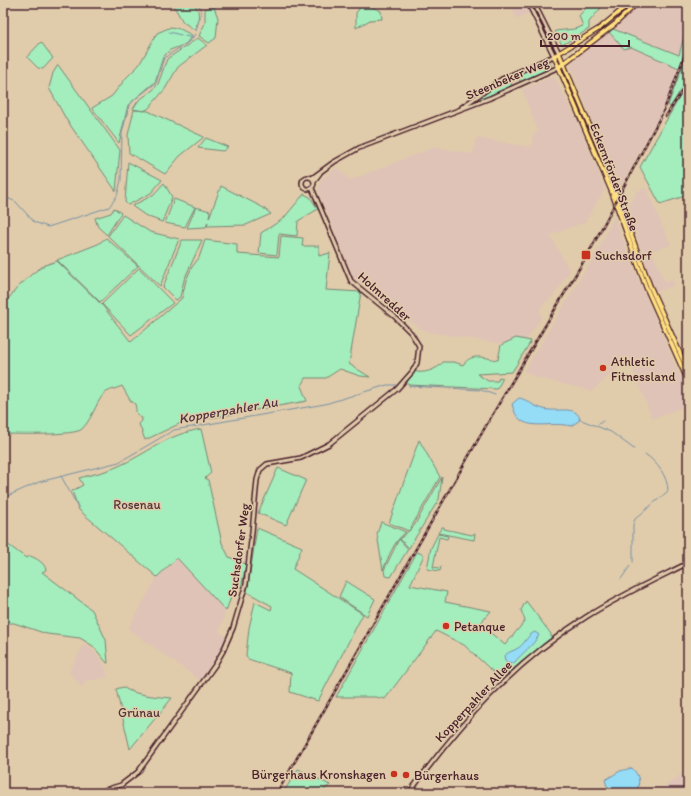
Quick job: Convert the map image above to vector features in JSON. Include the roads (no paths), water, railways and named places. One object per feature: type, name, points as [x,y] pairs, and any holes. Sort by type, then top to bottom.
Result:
[{"type":"main road","name":"Steenbeker Weg","points":[[554,56],[600,28],[630,3]]},
{"type":"main road","name":"Steenbeker Weg","points":[[559,67],[615,24],[637,3]]},
{"type":"main road","name":"Eckernförder Straße","points":[[559,53],[613,184],[650,286],[688,371]]},
{"type":"main road","name":"Eckernförder Straße","points":[[554,56],[611,190],[646,287],[688,381]]},
{"type":"street","name":"Eckernförder Straße","points":[[528,3],[554,56]]},
{"type":"street","name":"Eckernförder Straße","points":[[534,3],[559,53]]},
{"type":"street","name":"Steenbeker Weg","points":[[457,110],[502,79],[554,56]]},
{"type":"street","name":"Steenbeker Weg","points":[[313,180],[306,177],[302,182],[303,187],[310,189],[313,180],[320,173],[334,162],[359,148],[516,87],[559,67]]},
{"type":"street","name":"Holmredder","points":[[310,189],[351,281],[394,316],[416,340],[419,348],[417,363],[402,384]]},
{"type":"street","name":"Suchsdorfer Weg","points":[[95,793],[121,785],[138,772],[223,651],[237,618],[246,584],[253,527],[256,480],[260,470],[267,464],[301,458],[322,448],[345,433],[402,384]]},
{"type":"street","name":"Kopperpahler Allee","points":[[409,793],[448,742],[505,679],[520,666],[556,638],[591,614],[688,563]]},
{"type":"water","points":[[519,398],[544,409],[572,411],[579,416],[580,420],[571,426],[535,425],[527,423],[521,420],[516,414],[512,404]]},
{"type":"water","points":[[535,632],[539,635],[531,646],[514,663],[506,662],[504,657],[520,646],[530,635]]},
{"type":"water","points":[[632,768],[638,779],[636,792],[620,793],[607,786],[605,780],[620,771]]},
{"type":"waterway","points":[[3,196],[16,202],[34,222],[48,227],[109,207],[117,196],[121,180],[122,133],[129,106],[135,99],[156,83],[164,58],[191,40],[195,34],[201,13],[200,7],[195,3]]},
{"type":"waterway","points":[[169,32],[193,38]]},
{"type":"waterway","name":"Kopperpahler Au","points":[[3,498],[39,482],[119,462],[174,430],[325,404],[387,385],[396,385]]},
{"type":"waterway","name":"Kopperpahler Au","points":[[409,386],[481,390],[495,395]]},
{"type":"waterway","name":"Kopperpahler Au","points":[[579,419],[611,432],[634,449]]},
{"type":"waterway","name":"Kopperpahler Au","points":[[597,425],[603,421]]},
{"type":"waterway","name":"Kopperpahler Au","points":[[633,562],[633,524],[635,519],[668,491],[668,486],[661,470],[654,461],[645,454]]},
{"type":"waterway","points":[[61,476],[78,507]]},
{"type":"waterway","name":"Kopperpahler Au","points":[[621,579],[630,566]]},
{"type":"railway","points":[[277,793],[491,417],[592,247],[664,110],[688,47]]},
{"type":"railway","points":[[666,116],[688,82]]},
{"type":"place","name":"Suchsdorf","points":[[586,255]]},
{"type":"place","name":"Athletic Fitnessland","points":[[603,368]]},
{"type":"place","name":"Petanque","points":[[446,626]]},
{"type":"place","name":"Bürgerhaus Kronshagen","points":[[394,774]]},
{"type":"place","name":"Bürgerhaus","points":[[406,775]]},
{"type":"park label","name":"Rosenau","points":[[137,504]]},
{"type":"park label","name":"Grünau","points":[[139,712]]}]
